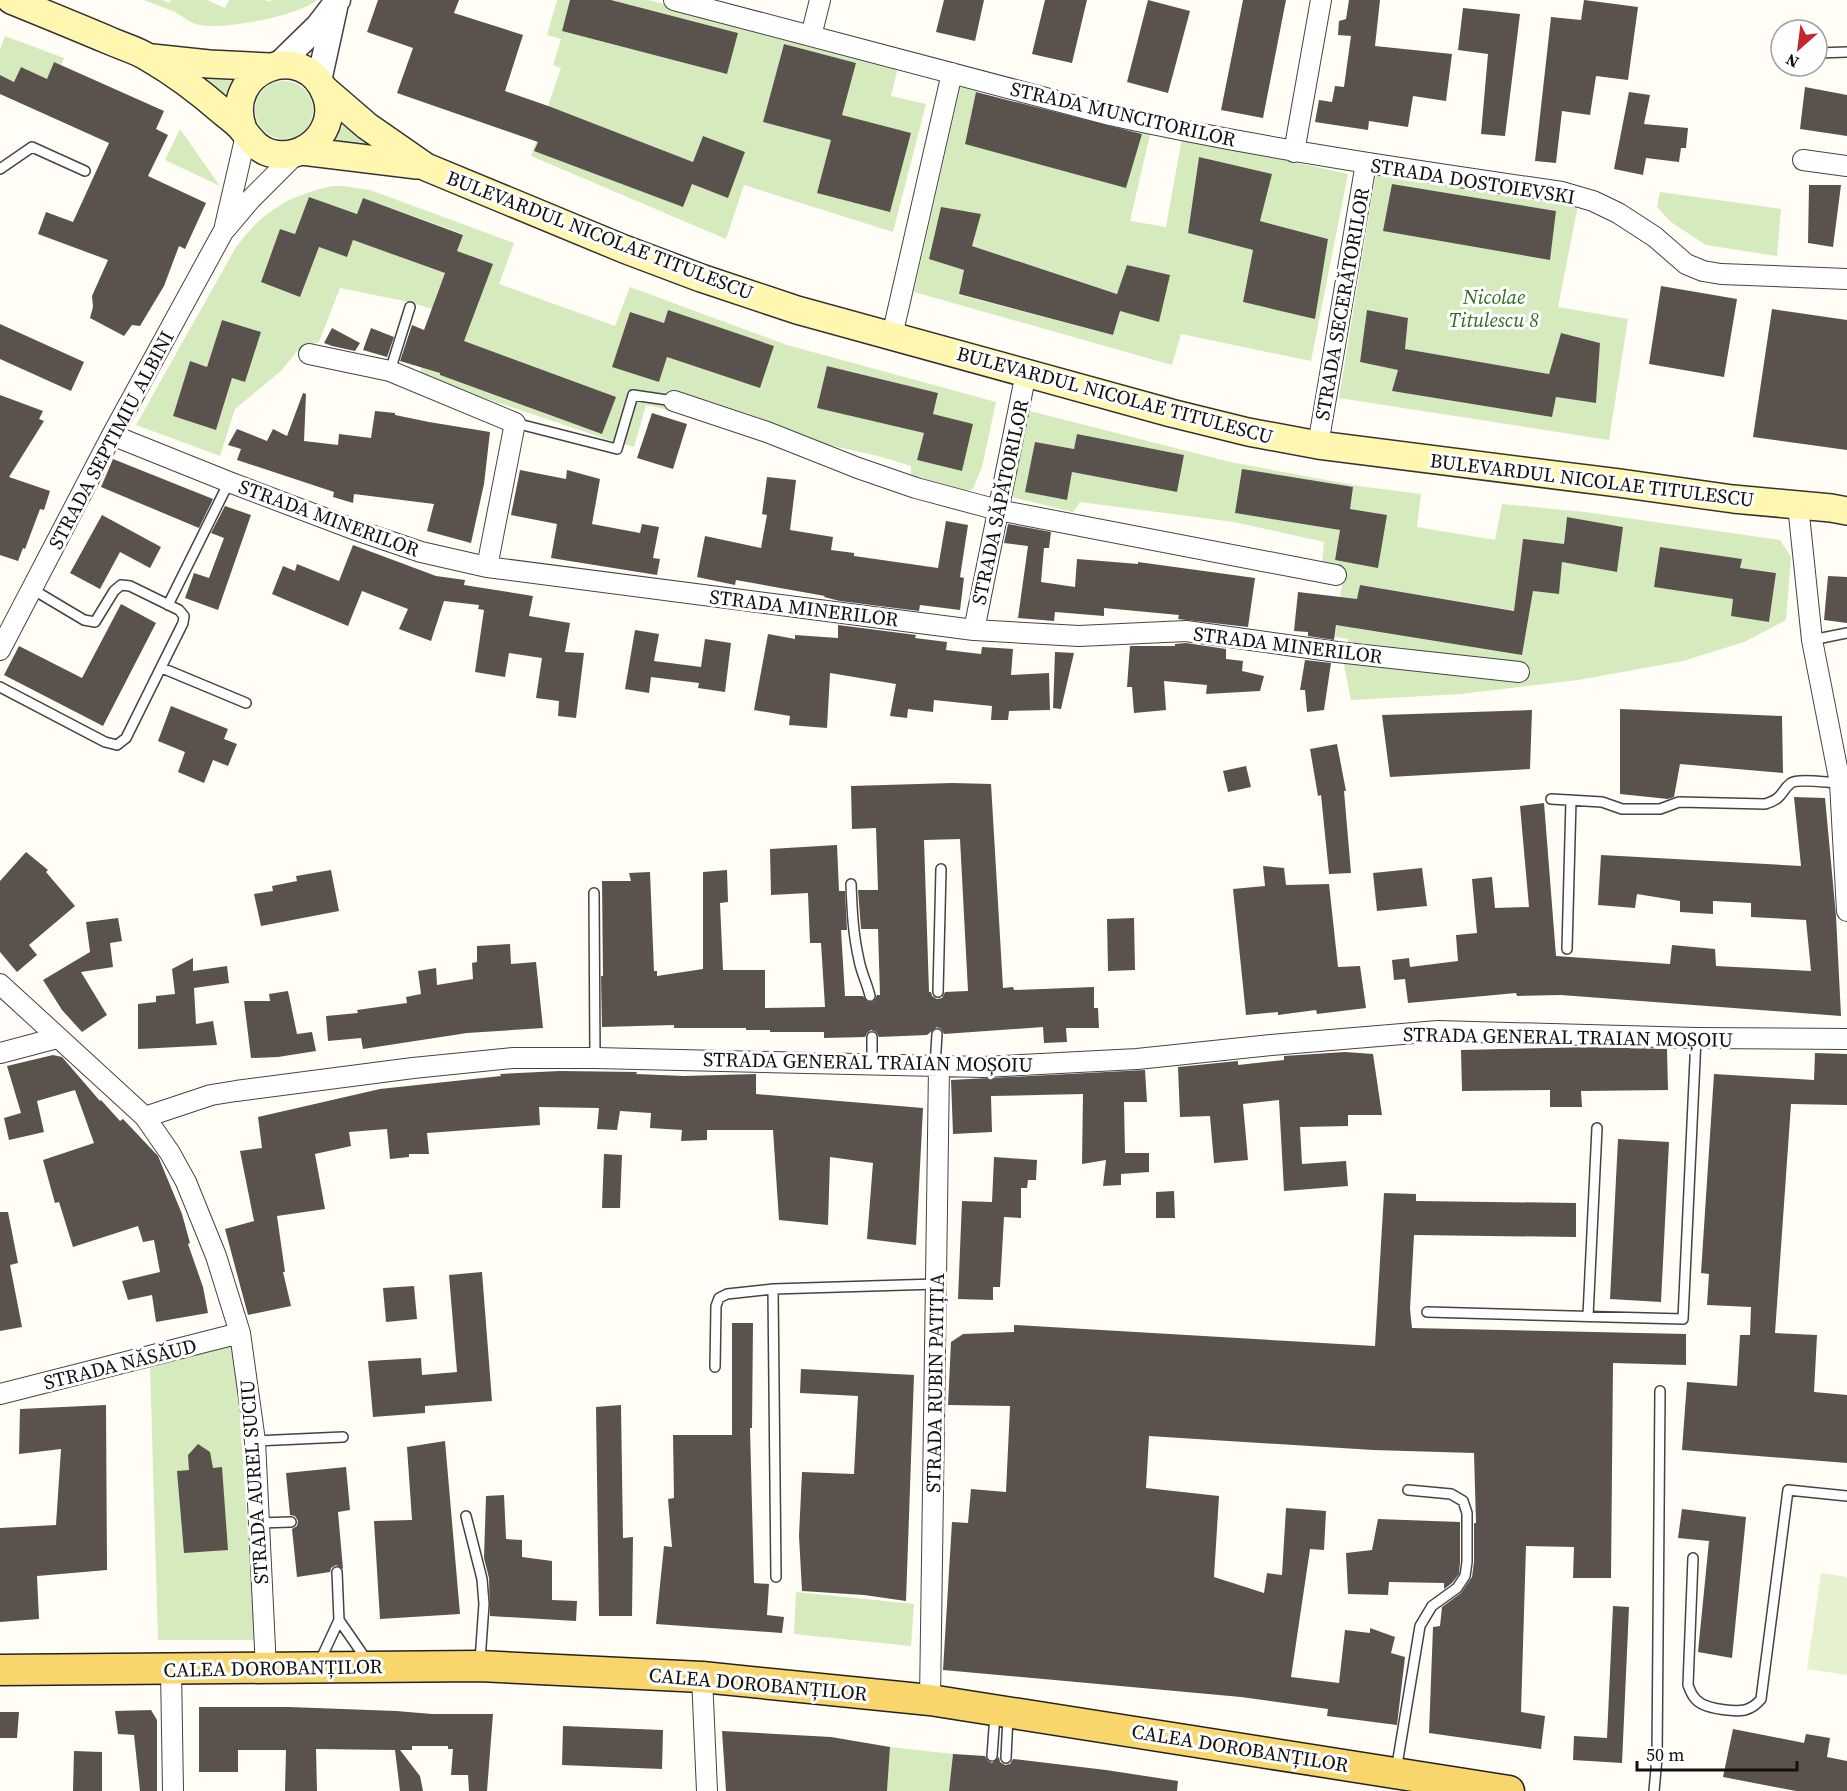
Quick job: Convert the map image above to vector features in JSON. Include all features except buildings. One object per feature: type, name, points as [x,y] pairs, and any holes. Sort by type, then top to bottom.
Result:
[{"type":"main road","points":[[11,0],[148,57],[197,92],[244,132],[255,145],[266,151],[284,155],[299,152],[315,143],[326,124],[328,102],[321,85],[300,68],[209,64],[148,57]]},
{"type":"main road","points":[[244,132],[239,105],[244,89],[255,75],[274,66]]},
{"type":"main road","name":"BULEVARDUL NICOLAE TITULESCU","points":[[321,85],[367,126],[426,167],[624,249],[797,310],[1182,416],[1318,446],[1733,499],[1842,509]]},
{"type":"main road","name":"BULEVARDUL NICOLAE TITULESCU","points":[[299,152],[426,167]]},
{"type":"main road","name":"CALEA DOROBANȚILOR","points":[[0,1670],[479,1666],[702,1677],[930,1700],[1001,1710],[1509,1791]]},
{"type":"street","name":"STRADA MUNCITORILOR","points":[[674,0],[1110,115],[1294,152]]},
{"type":"street","points":[[811,36],[820,0]]},
{"type":"street","points":[[1294,152],[1321,0]]},
{"type":"street","points":[[274,66],[308,37],[337,3]]},
{"type":"street","points":[[321,85],[337,3]]},
{"type":"street","points":[[892,336],[952,73]]},
{"type":"street","name":"STRADA SEPTIMIU ALBINI","points":[[223,232],[244,132]]},
{"type":"street","name":"STRADA SEPTIMIU ALBINI","points":[[0,650],[112,435],[223,232],[250,200],[299,152]]},
{"type":"street","name":"STRADA DOSTOIEVSKI","points":[[1294,152],[1562,192],[1593,201],[1618,213],[1655,237],[1686,264],[1703,271],[1721,274],[1847,279]]},
{"type":"street","points":[[1803,160],[1847,166]]},
{"type":"street","name":"STRADA SECERĂTORILOR","points":[[1318,446],[1366,163]]},
{"type":"street","points":[[309,354],[390,371],[515,423],[488,567]]},
{"type":"street","name":"STRADA SĂPĂTORILOR","points":[[974,630],[1026,373]]},
{"type":"street","points":[[674,401],[767,432],[916,488],[998,510],[1336,575]]},
{"type":"street","name":"STRADA MINERILOR","points":[[112,435],[229,482],[421,552],[488,567],[974,630],[1079,636],[1186,631],[1337,652],[1519,672]]},
{"type":"street","points":[[1798,505],[1812,640],[1844,783],[1847,911]]},
{"type":"street","name":"STRADA AUREL SUCIU","points":[[0,984],[145,1117],[170,1153],[186,1182],[216,1256],[240,1333],[265,1523],[266,1668]]},
{"type":"street","name":"STRADA GENERAL TRAIAN MOȘOIU","points":[[145,1117],[211,1095],[412,1068],[513,1058],[982,1067],[1137,1059],[1438,1031],[1696,1038],[1847,1039]]},
{"type":"street","points":[[0,1053],[57,1038]]},
{"type":"street","name":"STRADA RUBIN PATIȚIA","points":[[930,1700],[938,1067]]},
{"type":"street","name":"STRADA NĂSĂUD","points":[[0,1394],[240,1333]]},
{"type":"street","points":[[171,1669],[173,1791]]},
{"type":"street","points":[[702,1677],[707,1791]]},
{"type":"lane","points":[[1829,53],[1847,52]]},
{"type":"lane","points":[[0,169],[32,147],[85,171]]},
{"type":"lane","points":[[390,371],[410,307]]},
{"type":"lane","points":[[515,423],[617,448],[633,395],[674,401]]},
{"type":"lane","points":[[168,605],[229,482]]},
{"type":"lane","points":[[0,687],[105,742],[117,745],[126,738],[183,623],[184,616],[168,605],[129,586],[121,585],[114,591],[95,622],[84,620],[32,590]]},
{"type":"lane","points":[[1812,640],[1847,633]]},
{"type":"lane","points":[[162,668],[246,703]]},
{"type":"lane","points":[[1551,799],[1602,802],[1622,809],[1660,809],[1679,802],[1765,804],[1776,801],[1795,781],[1844,783]]},
{"type":"lane","points":[[1567,949],[1571,800]]},
{"type":"lane","points":[[938,992],[941,869]]},
{"type":"lane","points":[[852,884],[852,922],[859,962],[870,996]]},
{"type":"lane","points":[[594,893],[595,1058]]},
{"type":"lane","points":[[937,1034],[938,1067]]},
{"type":"lane","points":[[872,1037],[872,1065]]},
{"type":"lane","points":[[1427,1312],[1683,1319],[1696,1038]]},
{"type":"lane","points":[[1588,1316],[1597,1128]]},
{"type":"lane","points":[[715,1367],[716,1306],[719,1298],[727,1294],[773,1289],[936,1284]]},
{"type":"lane","points":[[773,1289],[776,1577]]},
{"type":"lane","points":[[1654,1791],[1657,1758],[1660,1391]]},
{"type":"lane","points":[[255,1441],[343,1437]]},
{"type":"lane","points":[[1396,1773],[1420,1626],[1432,1606],[1457,1588],[1465,1576],[1467,1562],[1467,1513],[1462,1501],[1451,1494],[1408,1490]]},
{"type":"lane","points":[[1692,1558],[1688,1685],[1691,1695],[1701,1704],[1721,1708],[1744,1710],[1755,1706],[1761,1699],[1788,1490],[1847,1496]]},
{"type":"lane","points":[[466,1516],[482,1579],[484,1604],[479,1666]]},
{"type":"lane","points":[[265,1523],[291,1522]]},
{"type":"lane","points":[[317,1668],[339,1620],[337,1572]]},
{"type":"lane","points":[[339,1620],[372,1667]]},
{"type":"lane","points":[[992,1756],[1001,1710]]},
{"type":"lane","points":[[1001,1710],[1006,1758]]},
{"type":"green space","points":[[144,0],[162,0],[169,3],[171,0],[207,0],[225,8],[229,0],[270,2],[271,0],[317,0],[308,6],[278,16],[243,24],[211,26],[193,23],[175,12]]},
{"type":"green space","points":[[557,0],[570,0],[562,31],[727,74],[738,33],[611,0],[648,0],[899,63],[891,96],[926,104],[893,232],[744,185],[726,239],[531,156],[561,68],[553,65],[561,39],[547,35]],"holes":[[[784,44],[856,63],[842,115],[911,133],[831,140],[763,122]],[[551,107],[693,162],[703,136],[745,153],[728,197],[692,184],[683,207],[535,150]]]},
{"type":"green space","points":[[5,36],[64,58],[61,65],[54,62],[47,79],[21,67],[14,82],[0,75],[0,50]]},
{"type":"green space","points":[[196,72],[233,76],[224,101]]},
{"type":"green space","points":[[962,80],[1152,126],[1130,221],[1166,227],[1182,138],[1348,174],[1311,361],[1181,334],[1172,365],[914,292]],"holes":[[[977,88],[1142,133],[1126,188],[965,143]],[[1199,157],[1271,174],[1260,221],[1328,239],[1315,319],[1243,302],[1253,250],[1188,233]],[[941,208],[981,214],[972,246],[1118,294],[1127,265],[1169,275],[1159,322],[1120,311],[1113,335],[959,295],[964,270]]]},
{"type":"green space","points":[[284,81],[295,83],[308,94],[313,110],[311,121],[300,134],[284,139],[273,137],[260,126],[255,110],[257,99],[268,86]]},
{"type":"green space","points":[[344,116],[404,156],[333,142],[344,124]]},
{"type":"green space","points":[[180,129],[220,186],[165,160]]},
{"type":"green space","name":"Nicolae Titulescu 8","points":[[1376,173],[1578,205],[1558,307],[1628,319],[1609,440],[1339,398]],"holes":[[[1392,184],[1556,211],[1550,260]],[[1367,310],[1408,319],[1405,349],[1549,374],[1561,333],[1600,343],[1596,403],[1556,397],[1552,417],[1393,391],[1398,370],[1360,362]]]},
{"type":"green space","points":[[343,186],[370,190],[514,243],[499,284],[615,326],[630,287],[787,345],[996,402],[982,467],[973,489],[957,493],[911,484],[911,466],[878,456],[646,405],[634,447],[609,440],[419,376],[439,311],[409,302],[340,288],[319,342],[299,349],[281,371],[235,409],[220,456],[136,425],[236,247],[256,224],[278,207],[289,200],[316,190]],"holes":[[[309,197],[357,214],[363,198],[463,234],[457,251],[492,264],[473,316],[434,302],[445,273],[353,240],[347,257],[319,247],[300,297],[261,282],[280,229],[295,234]],[[668,311],[774,346],[760,388],[667,357],[659,382],[612,367],[630,312],[664,323]],[[222,320],[261,332],[245,382],[232,378],[216,430],[173,416],[190,361],[207,367]],[[453,338],[615,398],[602,434],[440,375]],[[827,366],[938,393],[933,414],[973,424],[962,471],[917,460],[924,433],[817,408]]]},
{"type":"green space","points":[[1660,192],[1781,209],[1777,256],[1706,245],[1671,222],[1657,207]]},
{"type":"green space","points":[[1026,410],[1230,462],[1359,486],[1421,494],[1417,527],[1495,540],[1502,504],[1585,512],[1780,540],[1791,557],[1786,620],[1744,642],[1683,661],[1578,680],[1461,694],[1351,700],[1344,665],[1348,639],[1335,637],[1344,569],[1322,563],[1324,542],[1234,522],[1080,502],[1073,512],[1012,497]],"holes":[[[1077,434],[1184,455],[1177,492],[1072,472],[1067,500],[1026,492],[1035,442],[1074,449]],[[1350,509],[1386,515],[1378,567],[1335,560],[1340,530],[1235,513]],[[1567,517],[1623,527],[1617,572],[1562,562],[1559,594],[1517,589],[1523,539],[1564,544]],[[1660,547],[1741,559],[1740,568],[1776,573],[1769,622],[1731,616],[1733,599],[1654,587]],[[1360,585],[1529,613],[1522,655],[1353,628]]]},
{"type":"green space","points":[[235,1343],[255,1640],[158,1640],[150,1365]]},
{"type":"green space","points":[[1821,1573],[1847,1577],[1847,1675],[1807,1669]]},
{"type":"green space","points":[[796,1592],[914,1604],[911,1646],[794,1634]]},
{"type":"green space","points":[[890,1747],[953,1754],[949,1791],[887,1791]]}]
